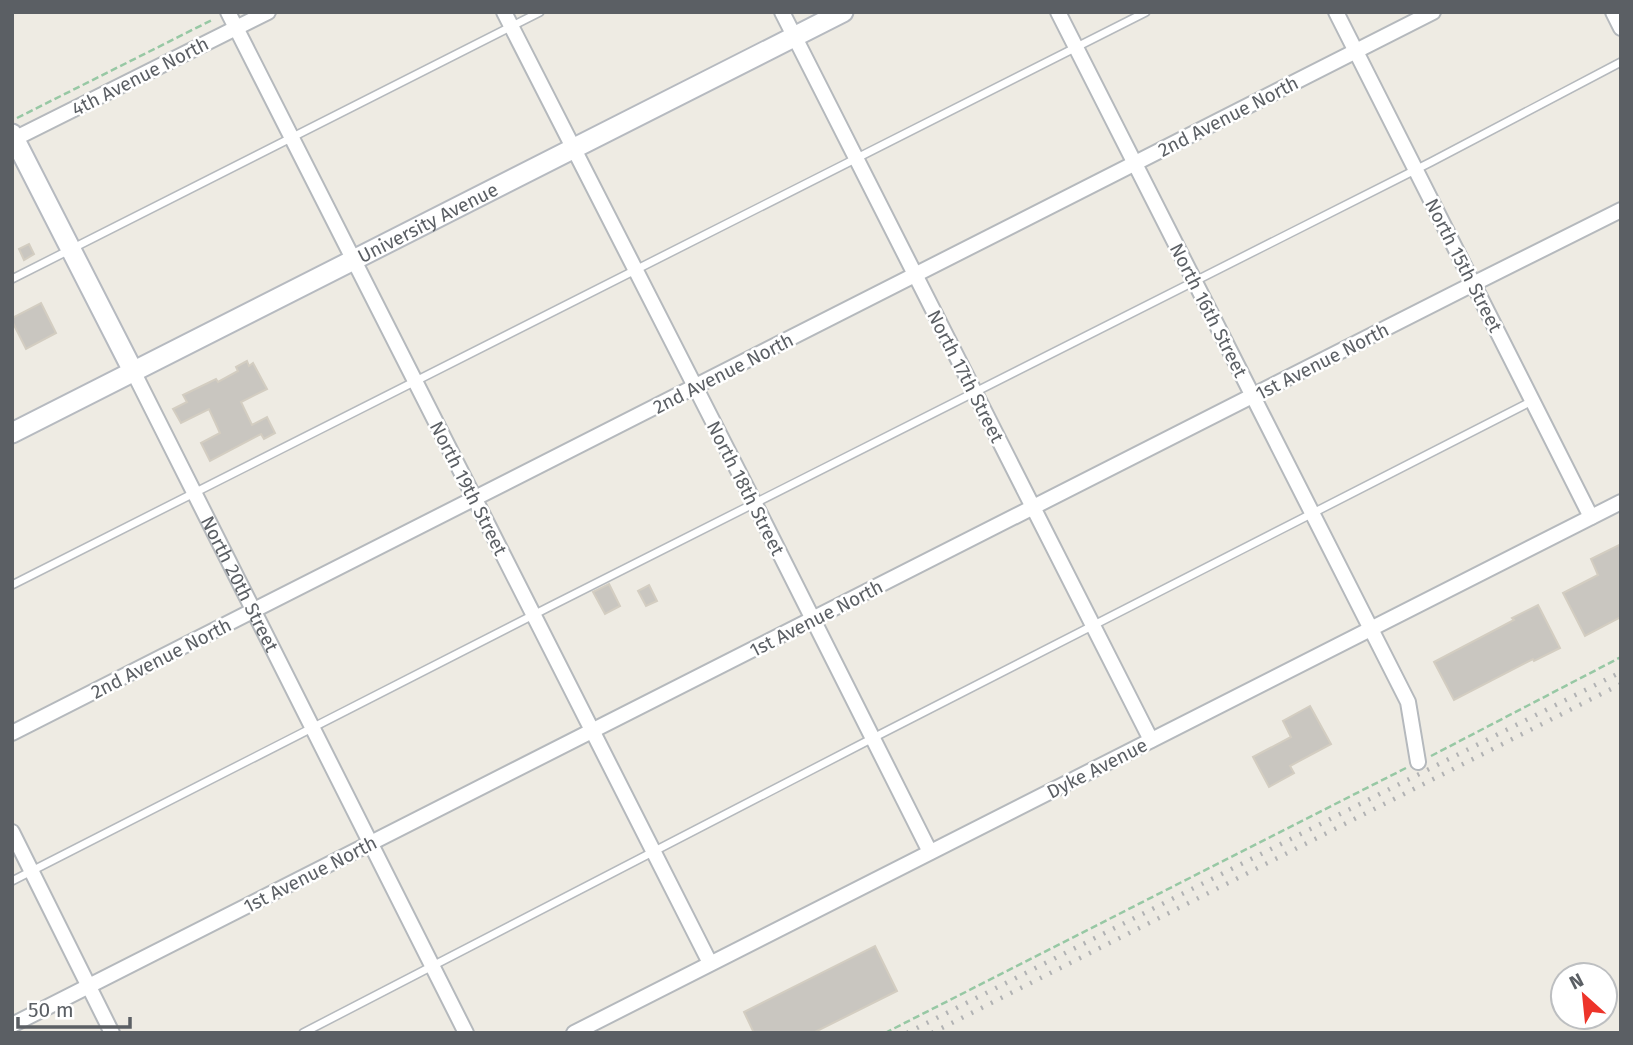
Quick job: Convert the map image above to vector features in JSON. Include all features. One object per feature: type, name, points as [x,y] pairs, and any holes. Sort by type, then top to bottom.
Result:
[{"type":"street","name":"4th Avenue North","points":[[13,133],[268,12]]},
{"type":"street","name":"North 18th Street","points":[[504,12],[930,852]]},
{"type":"street","name":"North 17th Street","points":[[782,12],[1151,740]]},
{"type":"street","name":"University Avenue","points":[[12,433],[843,12]]},
{"type":"street","name":"North 16th Street","points":[[1058,12],[1408,702],[1418,762]]},
{"type":"street","name":"North 15th Street","points":[[1336,12],[1591,517]]},
{"type":"street","name":"2nd Avenue North","points":[[12,733],[1433,12]]},
{"type":"street","points":[[1613,12],[1621,28]]},
{"type":"street","name":"North 19th Street","points":[[223,14],[236,29],[292,138],[710,963]]},
{"type":"street","name":"North 20th Street","points":[[13,133],[467,1033]]},
{"type":"street","name":"1st Avenue North","points":[[12,1026],[1621,210]]},
{"type":"street","name":"Dyke Avenue","points":[[574,1033],[1621,502]]},
{"type":"street","points":[[12,832],[111,1033]]},
{"type":"lane","points":[[12,279],[540,12]]},
{"type":"lane","points":[[12,585],[1146,12]]},
{"type":"lane","points":[[12,881],[534,614],[1195,282],[1621,62]]},
{"type":"lane","points":[[303,1033],[1532,401]]},
{"type":"path","points":[[13,133],[223,14]]},
{"type":"path","points":[[885,1033],[1621,657]]},
{"type":"building","points":[[29,244],[34,254],[24,260],[19,249]]},
{"type":"building","points":[[41,303],[56,333],[26,349],[12,318]]},
{"type":"building","points":[[247,361],[249,366],[253,363],[267,389],[241,402],[252,425],[267,417],[275,433],[264,439],[261,434],[210,461],[201,443],[220,433],[209,409],[181,423],[173,409],[187,402],[183,395],[216,379],[218,382],[238,371],[236,367]]},
{"type":"building","points":[[1621,544],[1621,617],[1585,636],[1563,593],[1598,575],[1591,559]]},
{"type":"building","points":[[609,584],[620,606],[605,614],[593,592]]},
{"type":"building","points":[[649,585],[657,601],[646,606],[638,591]]},
{"type":"building","points":[[1538,605],[1560,648],[1454,700],[1434,662]]},
{"type":"building","points":[[1310,706],[1331,744],[1290,766],[1294,773],[1269,787],[1253,757],[1291,737],[1283,721]]},
{"type":"building","points":[[875,946],[897,991],[813,1033],[754,1033],[744,1012]]},
{"type":"railway","points":[[907,1033],[1621,672]]},
{"type":"railway","points":[[932,1033],[1621,684]]}]
